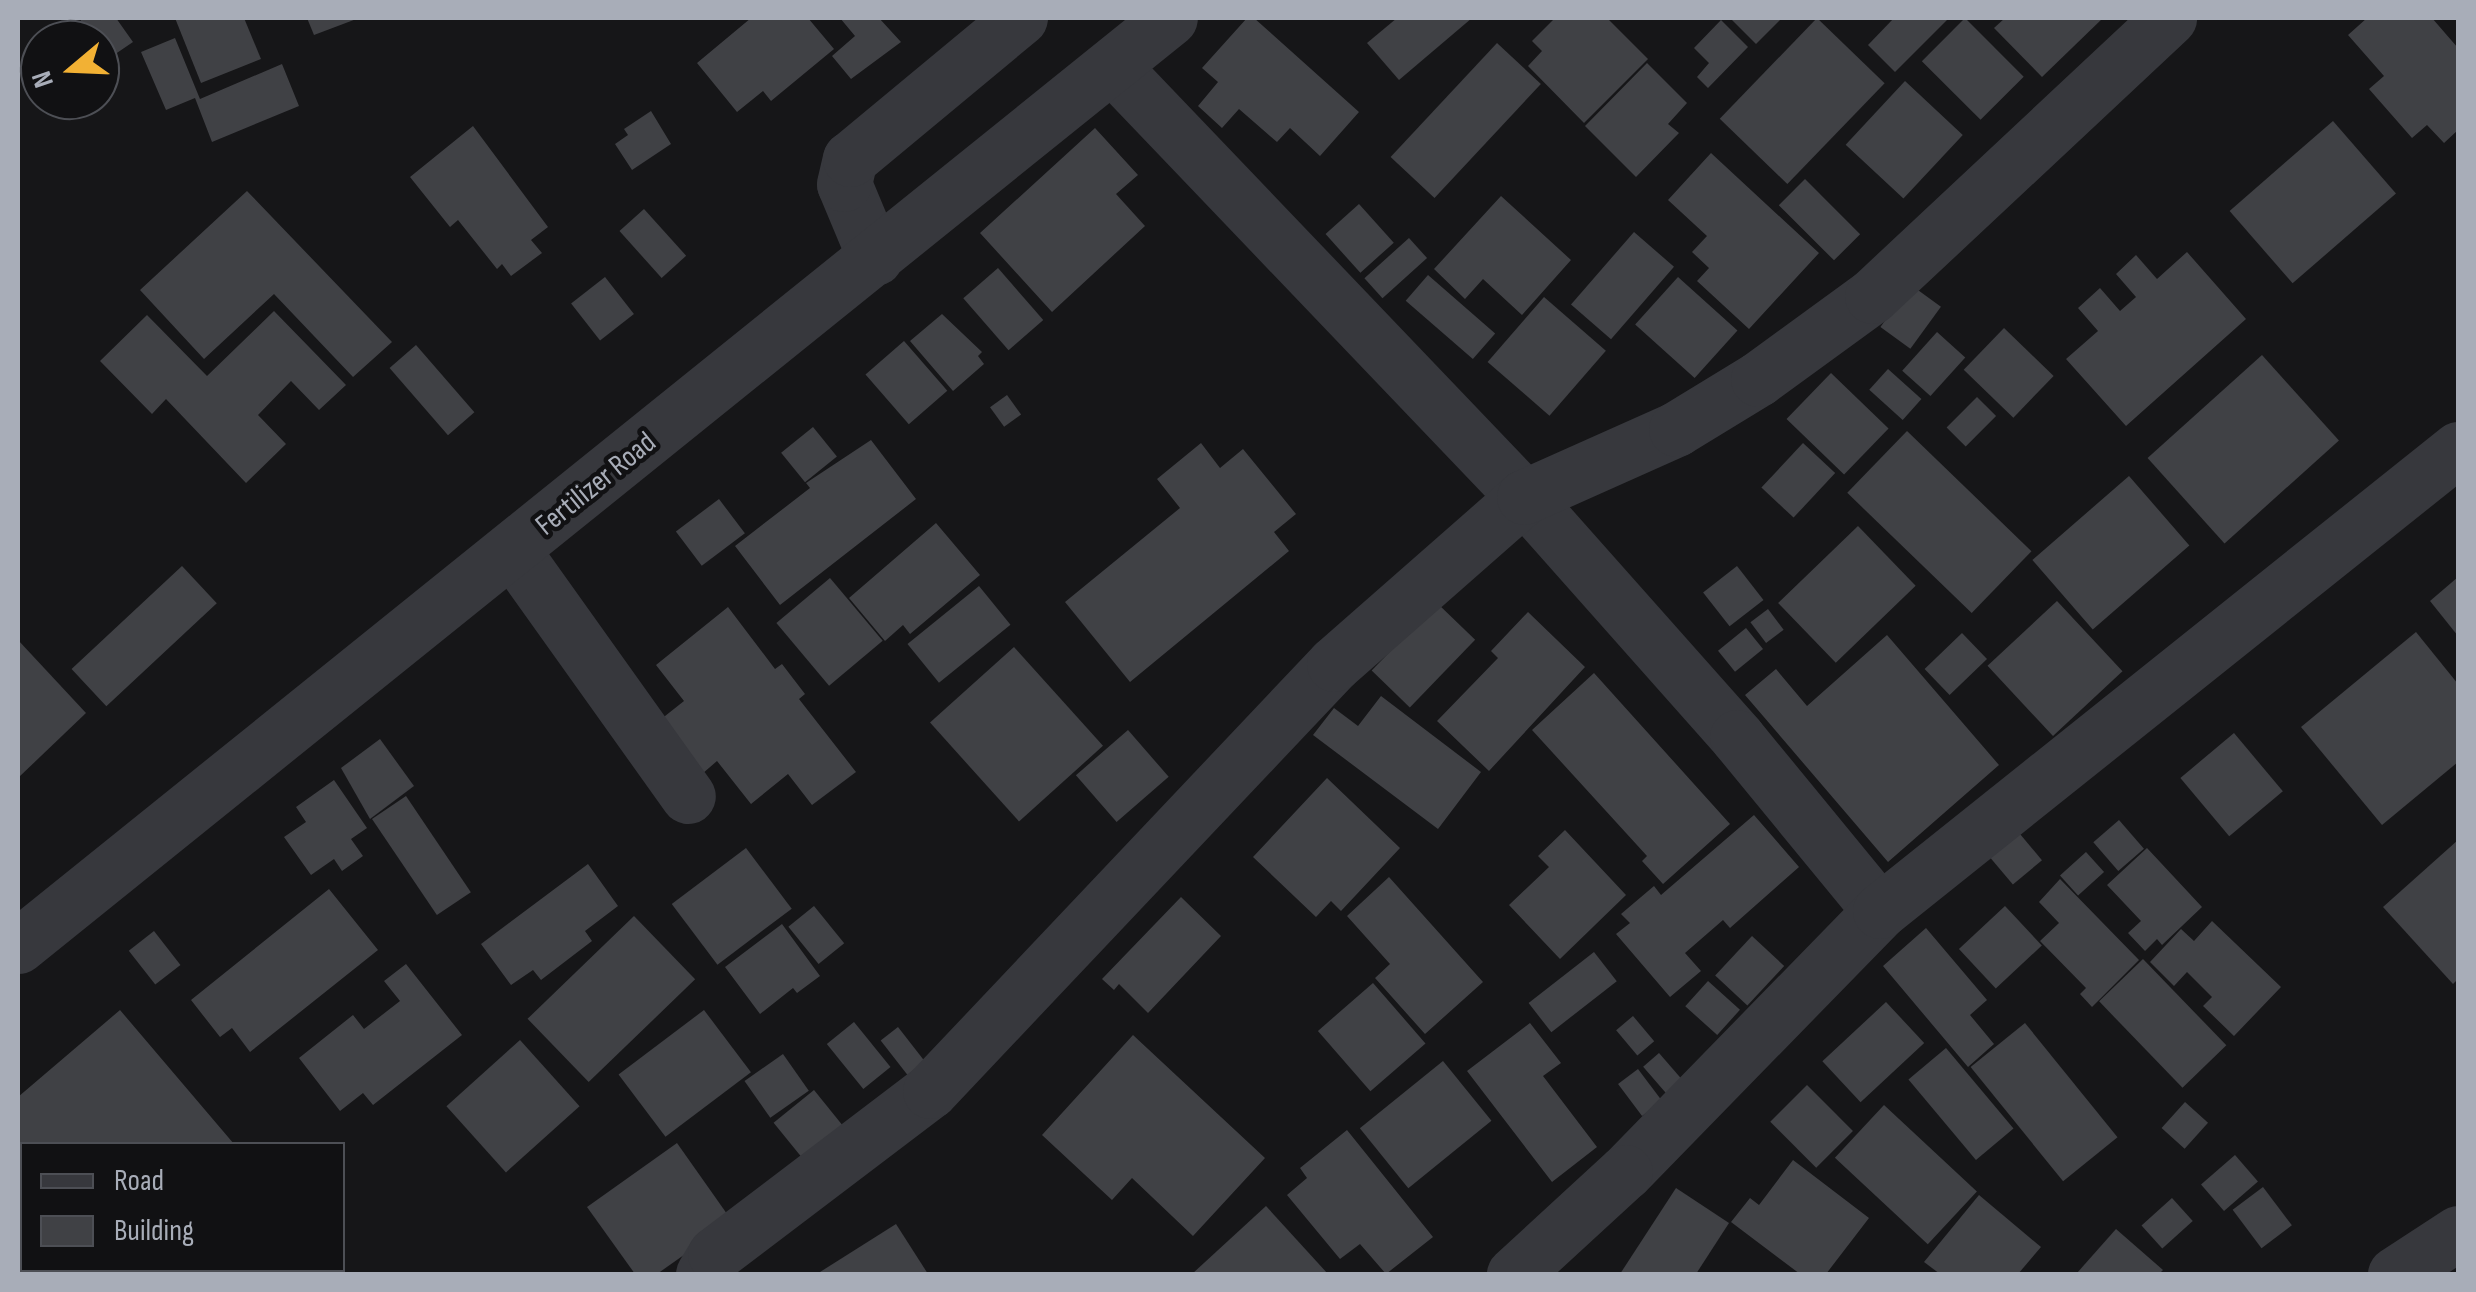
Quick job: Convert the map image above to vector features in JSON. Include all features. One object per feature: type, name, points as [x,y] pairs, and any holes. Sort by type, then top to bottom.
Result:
[{"type":"street","points":[[875,258],[844,184],[850,159],[1020,18]]},
{"type":"street","name":"Fertilizer Road","points":[[18,946],[513,552],[1170,18]]},
{"type":"street","points":[[703,1274],[714,1254],[930,1092],[1334,664],[1524,497],[1676,428],[1758,379],[1872,296],[2170,18]]},
{"type":"street","points":[[1112,66],[1524,497],[1737,736],[1880,911]]},
{"type":"street","points":[[1514,1274],[1625,1172],[1880,911],[2458,449]]},
{"type":"street","points":[[513,552],[688,796]]},
{"type":"street","points":[[2395,1274],[2458,1233]]},
{"type":"building","points":[[79,18],[117,20],[80,20]]},
{"type":"building","points":[[175,18],[244,18],[261,59],[201,83]]},
{"type":"building","points":[[307,18],[359,18],[314,35]]},
{"type":"building","points":[[751,18],[808,18],[834,49],[771,101],[763,91],[737,112],[697,63]]},
{"type":"building","points":[[840,18],[879,18],[901,42],[851,79],[832,56],[855,36]]},
{"type":"building","points":[[1247,18],[1254,18],[1359,112],[1320,156],[1290,128],[1277,142],[1239,109],[1222,128],[1198,106],[1218,82],[1202,68]]},
{"type":"building","points":[[1397,18],[1472,18],[1399,80],[1367,43]]},
{"type":"building","points":[[1555,18],[1607,18],[1648,59],[1584,123],[1528,66],[1542,51],[1532,41]]},
{"type":"building","points":[[1730,18],[1782,18],[1756,44]]},
{"type":"building","points":[[1817,18],[1885,83],[1787,184],[1720,119]]},
{"type":"building","points":[[1894,18],[1949,18],[1895,72],[1868,45]]},
{"type":"building","points":[[1965,18],[2024,77],[1981,120],[1922,61]]},
{"type":"building","points":[[2005,18],[2103,18],[2042,77],[1994,28]]},
{"type":"building","points":[[2367,18],[2432,18],[2458,48],[2458,130],[2444,143],[2427,125],[2412,138],[2369,89],[2384,76],[2348,35]]},
{"type":"building","points":[[1721,20],[1748,47],[1708,88],[1697,77],[1709,63],[1694,48]]},
{"type":"building","points":[[120,24],[133,42],[120,51]]},
{"type":"building","points":[[175,38],[200,99],[282,64],[299,106],[212,142],[195,98],[166,110],[141,52]]},
{"type":"building","points":[[1497,43],[1541,84],[1434,198],[1391,157]]},
{"type":"building","points":[[1647,63],[1687,103],[1668,124],[1679,133],[1636,177],[1585,126]]},
{"type":"building","points":[[1905,81],[1963,135],[1903,199],[1846,145]]},
{"type":"building","points":[[651,111],[671,144],[632,170],[615,144],[628,135],[624,129]]},
{"type":"building","points":[[2333,121],[2396,193],[2293,283],[2230,211]]},
{"type":"building","points":[[473,126],[548,227],[531,240],[542,253],[511,276],[502,264],[497,269],[458,220],[450,227],[410,177]]},
{"type":"building","points":[[1095,128],[1138,175],[1116,194],[1145,226],[1052,312],[980,233]]},
{"type":"building","points":[[1711,153],[1819,253],[1749,329],[1697,281],[1709,268],[1692,252],[1707,236],[1668,200]]},
{"type":"building","points":[[1805,179],[1860,234],[1834,260],[1779,205]]},
{"type":"building","points":[[247,191],[392,342],[353,377],[274,294],[204,359],[140,290]]},
{"type":"building","points":[[1501,196],[1571,260],[1522,315],[1483,279],[1465,299],[1434,269]]},
{"type":"building","points":[[1359,204],[1394,243],[1360,273],[1326,234]]},
{"type":"building","points":[[644,209],[686,256],[662,278],[619,231]]},
{"type":"building","points":[[1634,232],[1674,267],[1611,339],[1571,304]]},
{"type":"building","points":[[1409,238],[1427,258],[1382,298],[1364,278]]},
{"type":"building","points":[[2187,252],[2246,319],[2126,426],[2066,359],[2098,331],[2078,308],[2100,288],[2120,311],[2136,297],[2116,274],[2136,255],[2157,279]]},
{"type":"building","points":[[998,268],[1043,320],[1009,350],[963,298]]},
{"type":"building","points":[[1428,275],[1495,333],[1473,359],[1406,301]]},
{"type":"building","points":[[605,277],[634,314],[600,341],[571,303]]},
{"type":"building","points":[[1678,277],[1737,331],[1695,378],[1635,325]]},
{"type":"building","points":[[1911,285],[1941,307],[1910,349],[1880,327]]},
{"type":"building","points":[[1544,297],[1606,351],[1549,416],[1488,362]]},
{"type":"building","points":[[274,311],[346,385],[319,410],[291,381],[258,415],[286,444],[246,483],[166,399],[152,414],[100,361],[147,315],[207,376]]},
{"type":"building","points":[[942,314],[982,352],[978,356],[984,364],[953,391],[910,341]]},
{"type":"building","points":[[2004,328],[2054,376],[2013,418],[1964,370]]},
{"type":"building","points":[[1937,332],[1965,357],[1930,396],[1902,371]]},
{"type":"building","points":[[904,341],[947,391],[909,424],[866,374]]},
{"type":"building","points":[[416,345],[474,412],[448,435],[390,368]]},
{"type":"building","points":[[2262,355],[2339,440],[2225,544],[2148,458]]},
{"type":"building","points":[[1888,369],[1921,399],[1903,420],[1869,390]]},
{"type":"building","points":[[1831,373],[1889,429],[1844,475],[1787,419]]},
{"type":"building","points":[[1007,395],[1021,414],[1004,427],[990,407]]},
{"type":"building","points":[[1977,397],[1996,416],[1966,446],[1947,427]]},
{"type":"building","points":[[813,427],[837,457],[805,482],[781,453]]},
{"type":"building","points":[[1907,431],[2031,551],[1972,613],[1847,493]]},
{"type":"building","points":[[871,440],[916,499],[780,605],[735,546],[810,488],[806,483]]},
{"type":"building","points":[[1201,443],[1220,468],[1243,449],[1296,514],[1274,532],[1289,551],[1130,682],[1065,602],[1180,508],[1157,479]]},
{"type":"building","points":[[1803,443],[1835,473],[1794,518],[1761,488]]},
{"type":"building","points":[[2129,476],[2189,545],[2093,629],[2032,560]]},
{"type":"building","points":[[719,499],[745,533],[702,566],[676,531]]},
{"type":"building","points":[[936,523],[980,575],[910,634],[903,625],[885,641],[849,598]]},
{"type":"building","points":[[1858,526],[1916,586],[1836,663],[1778,603]]},
{"type":"building","points":[[182,566],[217,603],[106,706],[72,669]]},
{"type":"building","points":[[1737,566],[1763,600],[1730,626],[1703,592]]},
{"type":"building","points":[[2458,577],[2458,636],[2430,601]]},
{"type":"building","points":[[830,578],[883,641],[829,686],[776,623]]},
{"type":"building","points":[[979,586],[1010,625],[939,683],[908,644]]},
{"type":"building","points":[[2057,601],[2122,671],[2053,736],[1988,666]]},
{"type":"building","points":[[1437,603],[1475,640],[1410,707],[1372,671]]},
{"type":"building","points":[[728,607],[775,669],[782,664],[805,694],[799,699],[856,772],[812,805],[788,774],[751,804],[717,761],[702,774],[660,720],[684,701],[656,665]]},
{"type":"building","points":[[1768,609],[1784,630],[1766,643],[1750,622]]},
{"type":"building","points":[[1528,612],[1585,667],[1489,771],[1437,721],[1498,658],[1491,651]]},
{"type":"building","points":[[1746,628],[1763,649],[1735,672],[1718,651]]},
{"type":"building","points":[[2416,632],[2458,684],[2458,762],[2382,825],[2301,727]]},
{"type":"building","points":[[1962,633],[1987,659],[1950,695],[1925,669]]},
{"type":"building","points":[[1887,635],[1999,765],[1888,862],[1745,695],[1776,669],[1807,706]]},
{"type":"building","points":[[18,640],[86,713],[18,778]]},
{"type":"building","points":[[1014,647],[1103,746],[1019,821],[930,723]]},
{"type":"building","points":[[1594,673],[1730,824],[1663,884],[1642,861],[1647,856],[1532,730]]},
{"type":"building","points":[[1381,696],[1481,772],[1438,829],[1313,735],[1334,708],[1358,726]]},
{"type":"building","points":[[1128,730],[1169,777],[1117,822],[1076,775]]},
{"type":"building","points":[[2234,733],[2283,791],[2229,836],[2180,778]]},
{"type":"building","points":[[380,739],[414,786],[370,819],[341,768]]},
{"type":"building","points":[[1327,778],[1400,848],[1341,911],[1331,901],[1316,917],[1253,857]]},
{"type":"building","points":[[334,780],[367,828],[351,839],[363,856],[342,871],[334,859],[311,875],[284,837],[306,822],[296,807]]},
{"type":"building","points":[[406,796],[471,892],[437,915],[372,819]]},
{"type":"building","points":[[1754,815],[1799,867],[1730,928],[1723,920],[1685,953],[1701,971],[1670,997],[1616,934],[1630,923],[1621,914],[1654,886],[1661,895]]},
{"type":"building","points":[[2119,820],[2144,849],[2118,871],[2093,842]]},
{"type":"building","points":[[2015,828],[2042,860],[2013,885],[1986,852]]},
{"type":"building","points":[[1565,830],[1626,895],[1560,959],[1509,905],[1549,867],[1538,856]]},
{"type":"building","points":[[2458,840],[2458,979],[2453,984],[2383,907]]},
{"type":"building","points":[[746,848],[792,909],[717,965],[672,904]]},
{"type":"building","points":[[2147,848],[2202,907],[2162,945],[2157,939],[2145,951],[2128,933],[2141,921],[2107,885]]},
{"type":"building","points":[[2086,852],[2104,872],[2078,895],[2060,875]]},
{"type":"building","points":[[588,864],[618,906],[585,931],[592,941],[541,980],[533,970],[511,985],[481,944]]},
{"type":"building","points":[[1389,877],[1483,982],[1425,1034],[1375,978],[1390,964],[1347,916]]},
{"type":"building","points":[[2060,879],[2139,960],[2092,1007],[2080,994],[2086,988],[2040,941],[2059,923],[2039,902]]},
{"type":"building","points":[[329,889],[378,950],[250,1052],[232,1028],[220,1037],[191,1000]]},
{"type":"building","points":[[1181,897],[1221,936],[1148,1013],[1119,984],[1114,990],[1102,979]]},
{"type":"building","points":[[814,906],[844,943],[819,964],[788,927]]},
{"type":"building","points":[[2005,906],[2042,945],[1996,988],[1959,949]]},
{"type":"building","points":[[634,916],[695,979],[589,1082],[528,1019]]},
{"type":"building","points":[[2212,921],[2281,987],[2234,1036],[2203,1006],[2212,997],[2187,972],[2174,986],[2150,962],[2181,929],[2194,941]]},
{"type":"building","points":[[782,924],[820,976],[797,993],[793,988],[760,1014],[725,967]]},
{"type":"building","points":[[1926,928],[1987,1000],[1970,1015],[1994,1044],[1968,1067],[1883,966]]},
{"type":"building","points":[[154,931],[180,965],[155,985],[129,951]]},
{"type":"building","points":[[1752,936],[1784,966],[1747,1006],[1715,975]]},
{"type":"building","points":[[1594,952],[1617,981],[1551,1032],[1529,1003]]},
{"type":"building","points":[[2143,959],[2226,1045],[2182,1088],[2099,1001]]},
{"type":"building","points":[[406,964],[462,1035],[373,1105],[363,1093],[340,1111],[299,1058],[353,1015],[364,1029],[400,1001],[384,981]]},
{"type":"building","points":[[1708,981],[1740,1010],[1717,1035],[1685,1006]]},
{"type":"building","points":[[1373,983],[1425,1043],[1370,1091],[1318,1031]]},
{"type":"building","points":[[1886,1002],[1924,1043],[1861,1102],[1822,1061]]},
{"type":"building","points":[[120,1010],[232,1142],[20,1142],[20,1151],[18,1097]]},
{"type":"building","points":[[704,1010],[751,1072],[665,1137],[619,1074]]},
{"type":"building","points":[[1633,1016],[1654,1041],[1637,1055],[1616,1030]]},
{"type":"building","points":[[854,1022],[891,1067],[863,1089],[827,1044]]},
{"type":"building","points":[[1530,1023],[1561,1063],[1543,1076],[1597,1147],[1552,1182],[1467,1071]]},
{"type":"building","points":[[2025,1023],[2118,1137],[2063,1181],[1971,1067]]},
{"type":"building","points":[[898,1027],[925,1062],[908,1075],[881,1041]]},
{"type":"building","points":[[1133,1035],[1265,1158],[1193,1236],[1132,1178],[1112,1200],[1042,1135]]},
{"type":"building","points":[[520,1040],[580,1106],[506,1172],[446,1106]]},
{"type":"building","points":[[1946,1048],[2013,1128],[1976,1160],[1908,1079]]},
{"type":"building","points":[[1659,1053],[1684,1082],[1668,1095],[1643,1067]]},
{"type":"building","points":[[783,1054],[809,1091],[770,1118],[744,1081]]},
{"type":"building","points":[[1443,1061],[1491,1121],[1408,1188],[1360,1128]]},
{"type":"building","points":[[1638,1069],[1662,1101],[1642,1116],[1618,1084]]},
{"type":"building","points":[[1807,1085],[1853,1131],[1816,1168],[1770,1122]]},
{"type":"building","points":[[814,1090],[846,1130],[806,1162],[774,1123]]},
{"type":"building","points":[[2185,1102],[2208,1123],[2185,1149],[2162,1128]]},
{"type":"building","points":[[1884,1105],[1977,1192],[1928,1244],[1835,1158]]},
{"type":"building","points":[[1347,1130],[1433,1237],[1386,1274],[1360,1244],[1340,1259],[1287,1195],[1307,1178],[1300,1168]]},
{"type":"building","points":[[677,1143],[732,1221],[657,1274],[635,1274],[587,1207]]},
{"type":"building","points":[[2235,1155],[2258,1181],[2224,1211],[2201,1185]]},
{"type":"building","points":[[1793,1160],[1869,1218],[1826,1274],[1800,1274],[1731,1222],[1750,1198],[1759,1205]]},
{"type":"building","points":[[18,1184],[20,1251],[18,1253]]},
{"type":"building","points":[[2263,1187],[2292,1225],[2262,1248],[2233,1210]]},
{"type":"building","points":[[1676,1188],[1729,1223],[1696,1274],[1620,1274]]},
{"type":"building","points":[[1979,1195],[2041,1247],[2018,1274],[1940,1274],[1924,1262]]},
{"type":"building","points":[[2172,1198],[2193,1221],[2162,1248],[2142,1225]]},
{"type":"building","points":[[1266,1206],[1328,1274],[1192,1274]]},
{"type":"building","points":[[896,1224],[928,1274],[820,1272]]},
{"type":"building","points":[[2116,1229],[2163,1270],[2159,1274],[2077,1273]]},
{"type":"building","points":[[120,1272],[339,1272],[339,1274]]}]
